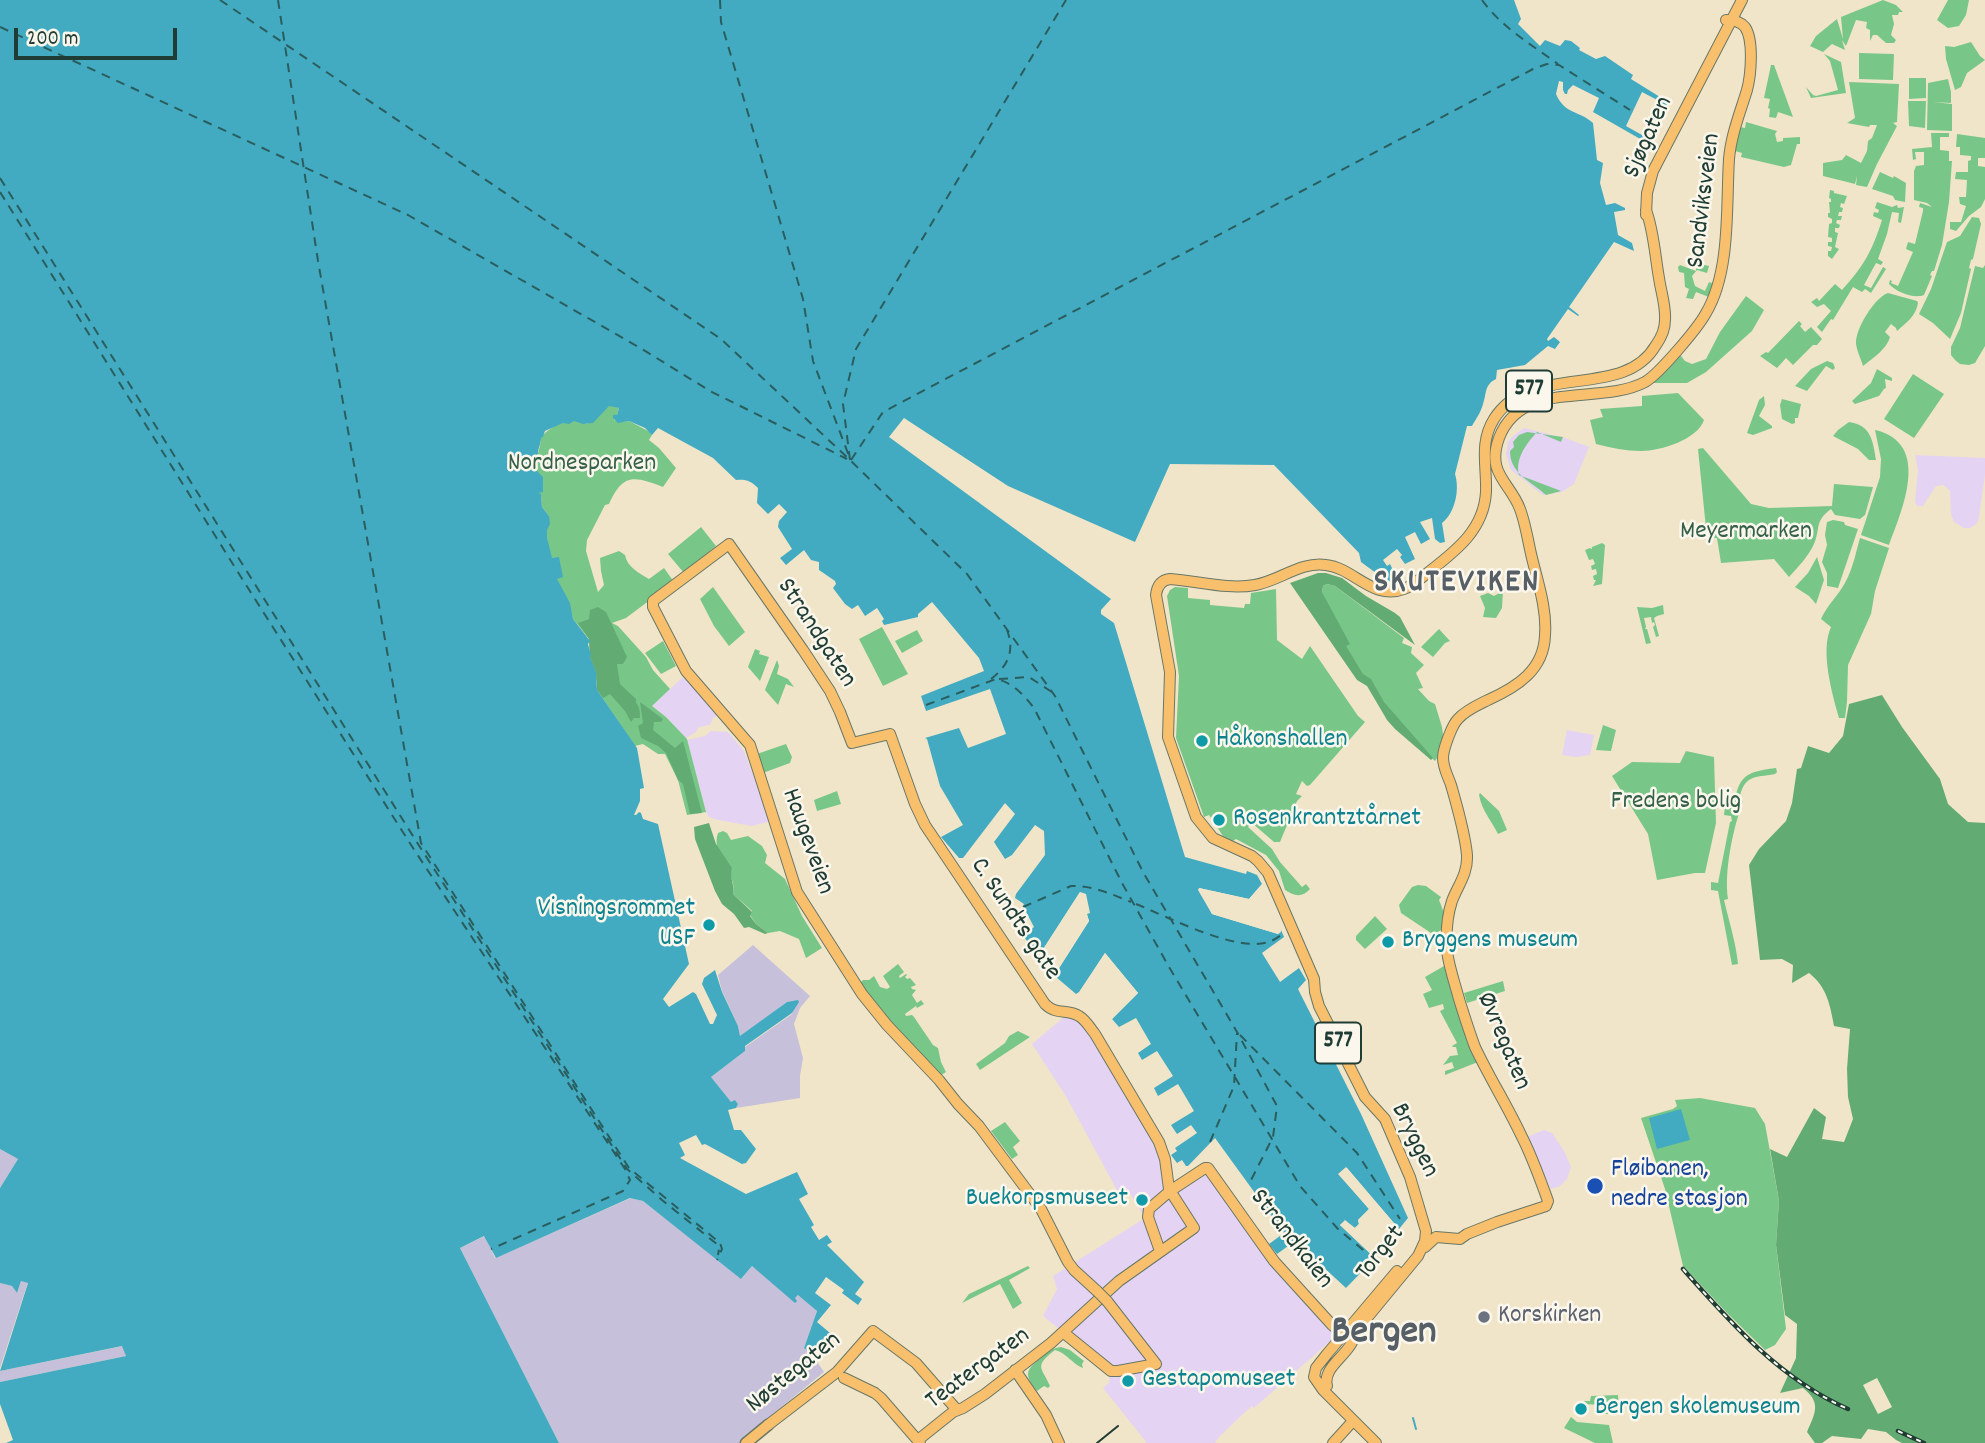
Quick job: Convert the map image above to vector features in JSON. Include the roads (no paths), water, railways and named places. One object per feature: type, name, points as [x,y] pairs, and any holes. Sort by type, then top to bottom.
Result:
[{"type":"highway","name":"Nøstegaten","points":[[746,1443],[772,1427]]},
{"type":"highway","name":"Nøstegaten","points":[[757,1443],[772,1427]]},
{"type":"main road","name":"Sandviksveien","points":[[1729,21],[1738,2]]},
{"type":"main road","name":"Sandviksveien","points":[[1637,385],[1653,377],[1701,321],[1715,291],[1726,243],[1729,156],[1749,78],[1750,47],[1738,2]]},
{"type":"main road","points":[[1729,21],[1747,32]]},
{"type":"main road","name":"Sjøgaten","points":[[1310,971],[1264,867],[1252,856],[1208,834],[1192,808],[1168,737],[1170,672],[1156,595],[1160,584],[1167,580],[1250,586],[1265,583],[1304,567],[1323,564],[1340,569],[1376,590],[1391,592],[1413,584],[1450,556],[1474,530],[1481,516],[1485,498],[1483,455],[1486,437],[1494,418],[1507,404],[1538,387],[1623,373],[1635,367],[1658,341],[1665,321],[1658,274],[1647,232],[1646,210],[1650,178],[1729,21]]},
{"type":"main road","name":"Øvregaten","points":[[1467,1234],[1548,1204],[1548,1198],[1522,1136],[1474,1044],[1455,985],[1447,948],[1451,905],[1465,874],[1467,857],[1452,787],[1444,767],[1443,753],[1455,723],[1462,715],[1518,685],[1530,674],[1541,657],[1545,638],[1541,595],[1521,513],[1498,472],[1498,442],[1511,419],[1538,401],[1637,385]]},
{"type":"main road","name":"Strandgaten","points":[[652,604],[729,544],[830,691],[852,743]]},
{"type":"main road","name":"Haugeveien","points":[[652,604],[686,671],[750,745],[799,897],[873,1009],[982,1130],[1041,1209],[1074,1270],[1107,1301],[1156,1364],[1115,1371],[1101,1364],[1080,1346]]},
{"type":"main road","name":"C. Sundts gate","points":[[852,743],[890,734],[915,804],[930,832],[1045,1004],[1051,1010],[1077,1014],[1086,1021],[1159,1142],[1168,1175]]},
{"type":"main road","name":"Bryggen","points":[[1310,971],[1321,1010],[1365,1097],[1381,1114],[1389,1129],[1410,1177],[1422,1218]]},
{"type":"main road","name":"Strandkaien","points":[[1187,1180],[1208,1168],[1274,1261],[1332,1325],[1349,1336]]},
{"type":"main road","points":[[1170,1191],[1168,1175],[1187,1180]]},
{"type":"main road","points":[[1160,1251],[1148,1212],[1170,1191],[1187,1180]]},
{"type":"main road","name":"Teatergaten","points":[[919,1442],[957,1410],[985,1394],[1064,1333],[1111,1287],[1194,1228],[1170,1191]]},
{"type":"main road","name":"Torget","points":[[1349,1336],[1357,1330],[1422,1250],[1426,1231],[1422,1218]]},
{"type":"main road","points":[[1426,1231],[1467,1234]]},
{"type":"main road","name":"Torget","points":[[1349,1336],[1426,1231]]},
{"type":"main road","points":[[1422,1250],[1436,1237],[1456,1239],[1467,1234]]},
{"type":"main road","points":[[861,1346],[873,1331],[909,1356],[957,1410]]},
{"type":"main road","points":[[1064,1333],[1080,1346]]},
{"type":"main road","points":[[1349,1336],[1322,1372],[1323,1382],[1385,1443]]},
{"type":"main road","name":"577","points":[[1349,1336],[1318,1366],[1314,1377],[1323,1390],[1376,1443]]},
{"type":"main road","points":[[1051,1343],[1080,1346]]},
{"type":"main road","name":"Nøstegaten","points":[[772,1427],[836,1380],[844,1378],[846,1368],[859,1353],[861,1346]]},
{"type":"main road","name":"Nøstegaten","points":[[772,1427],[828,1380],[861,1346]]},
{"type":"main road","points":[[1015,1370],[1045,1415],[1059,1443]]},
{"type":"main road","points":[[844,1378],[881,1398],[919,1442]]},
{"type":"main road","points":[[1333,1443],[1353,1421]]},
{"type":"water","points":[[0,0],[1514,0],[1521,19],[1518,24],[1540,46],[1545,40],[1560,46],[1565,40],[1571,41],[1579,50],[1596,59],[1605,56],[1633,75],[1631,79],[1668,102],[1662,117],[1656,113],[1661,102],[1642,92],[1626,126],[1642,135],[1642,140],[1593,112],[1599,98],[1573,85],[1565,94],[1563,82],[1559,81],[1556,94],[1564,106],[1593,123],[1597,160],[1603,163],[1600,183],[1606,205],[1615,203],[1625,208],[1614,212],[1618,235],[1632,243],[1634,251],[1614,242],[1569,307],[1579,315],[1568,309],[1547,339],[1548,341],[1554,337],[1560,342],[1555,349],[1548,346],[1525,365],[1497,370],[1496,379],[1488,387],[1478,415],[1472,426],[1467,426],[1455,474],[1455,501],[1442,523],[1445,542],[1440,543],[1435,539],[1432,518],[1420,522],[1430,539],[1421,544],[1415,532],[1405,537],[1415,559],[1405,564],[1397,549],[1383,560],[1387,566],[1390,564],[1397,578],[1388,582],[1361,562],[1359,553],[1274,465],[1170,464],[1135,542],[1008,486],[904,418],[889,437],[1111,599],[1101,610],[1101,614],[1114,623],[1185,857],[1246,874],[1247,871],[1257,875],[1262,884],[1249,899],[1199,888],[1212,914],[1278,934],[1281,930],[1284,937],[1262,953],[1280,982],[1299,968],[1306,980],[1298,989],[1361,1114],[1408,1218],[1399,1229],[1347,1168],[1339,1174],[1369,1209],[1358,1220],[1359,1224],[1355,1228],[1344,1222],[1340,1225],[1375,1258],[1346,1288],[1295,1241],[1277,1254],[1269,1244],[1284,1233],[1215,1138],[1188,1166],[1182,1160],[1177,1163],[1171,1155],[1177,1151],[1175,1148],[1197,1133],[1191,1125],[1177,1134],[1171,1125],[1194,1111],[1178,1084],[1158,1096],[1154,1088],[1173,1076],[1157,1051],[1142,1060],[1138,1053],[1151,1044],[1136,1018],[1119,1027],[1112,1019],[1138,993],[1105,953],[1076,994],[1056,977],[1057,971],[1089,921],[1080,892],[1040,954],[1033,950],[1023,935],[1034,927],[1024,904],[1015,898],[1045,855],[1044,831],[1035,825],[1012,855],[1005,859],[994,842],[1015,814],[1005,803],[963,858],[959,858],[941,837],[963,825],[940,786],[925,738],[959,728],[968,748],[1006,734],[990,689],[926,711],[921,696],[984,671],[979,658],[932,602],[918,617],[884,625],[884,619],[877,608],[865,616],[858,605],[852,609],[833,588],[835,581],[819,570],[819,562],[811,560],[804,550],[786,565],[780,558],[792,549],[778,527],[779,521],[787,512],[779,504],[768,514],[757,503],[758,488],[753,484],[746,480],[736,480],[713,458],[658,428],[652,435],[645,428],[629,421],[618,423],[613,415],[617,415],[619,408],[609,406],[593,423],[574,421],[545,431],[541,438],[536,470],[543,477],[543,492],[538,493],[541,494],[542,507],[549,516],[547,538],[552,558],[559,557],[563,577],[557,579],[570,603],[573,619],[590,641],[588,644],[596,672],[597,690],[637,748],[644,788],[640,789],[640,801],[634,815],[639,812],[643,819],[658,824],[689,964],[663,999],[669,1007],[693,992],[710,1024],[713,1024],[717,1015],[702,984],[704,978],[715,970],[740,1036],[787,1002],[799,1002],[792,1013],[745,1046],[745,1051],[711,1077],[731,1102],[735,1100],[738,1104],[736,1108],[728,1110],[734,1130],[741,1130],[756,1149],[746,1163],[742,1164],[705,1144],[702,1145],[696,1135],[679,1143],[685,1155],[680,1158],[746,1194],[797,1172],[808,1194],[799,1199],[814,1225],[811,1227],[819,1240],[827,1235],[832,1242],[827,1245],[864,1282],[855,1294],[862,1299],[858,1305],[826,1277],[815,1293],[831,1305],[817,1322],[830,1333],[811,1353],[804,1348],[817,1311],[798,1295],[795,1303],[752,1266],[741,1279],[643,1201],[630,1198],[496,1258],[484,1236],[460,1248],[559,1443],[6,1443],[13,1440],[0,1404],[0,1382],[126,1356],[122,1346],[0,1371],[28,1283],[21,1281],[17,1293],[12,1286],[0,1283],[0,1188],[18,1159],[0,1149]]},
{"type":"water","points":[[1681,1109],[1690,1140],[1657,1149],[1649,1118]]},
{"type":"waterway","points":[[1413,1418],[1416,1429]]},
{"type":"tram line","points":[[1097,1443],[1118,1426]]},
{"type":"railway","points":[[1683,1269],[1738,1329],[1779,1366],[1823,1397],[1848,1409]]},
{"type":"railway","points":[[1898,1431],[1924,1443]]},
{"type":"place","name":"Håkonshallen","points":[[1202,741]]},
{"type":"place","name":"Rosenkrantztårnet","points":[[1219,820]]},
{"type":"place","name":"Visningsrommet USF","points":[[709,925]]},
{"type":"place","name":"Bryggens museum","points":[[1388,942]]},
{"type":"place","name":"Fløibanen, nedre stasjon","points":[[1595,1186]]},
{"type":"place","name":"Buekorpsmuseet","points":[[1142,1200]]},
{"type":"place","name":"Korskirken","points":[[1484,1317]]},
{"type":"place","name":"Gestapomuseet","points":[[1128,1381]]},
{"type":"place","name":"Bergen skolemuseum","points":[[1581,1409]]},
{"type":"district","name":"SKUTEVIKEN","points":[[1457,585]]},
{"type":"district","name":"Bergen","points":[[1384,1336]]},
{"type":"park label","name":"Nordnesparken","points":[[582,465]]},
{"type":"park label","name":"Meyermarken","points":[[1746,533]]},
{"type":"park label","name":"Fredens bolig","points":[[1676,803]]}]
